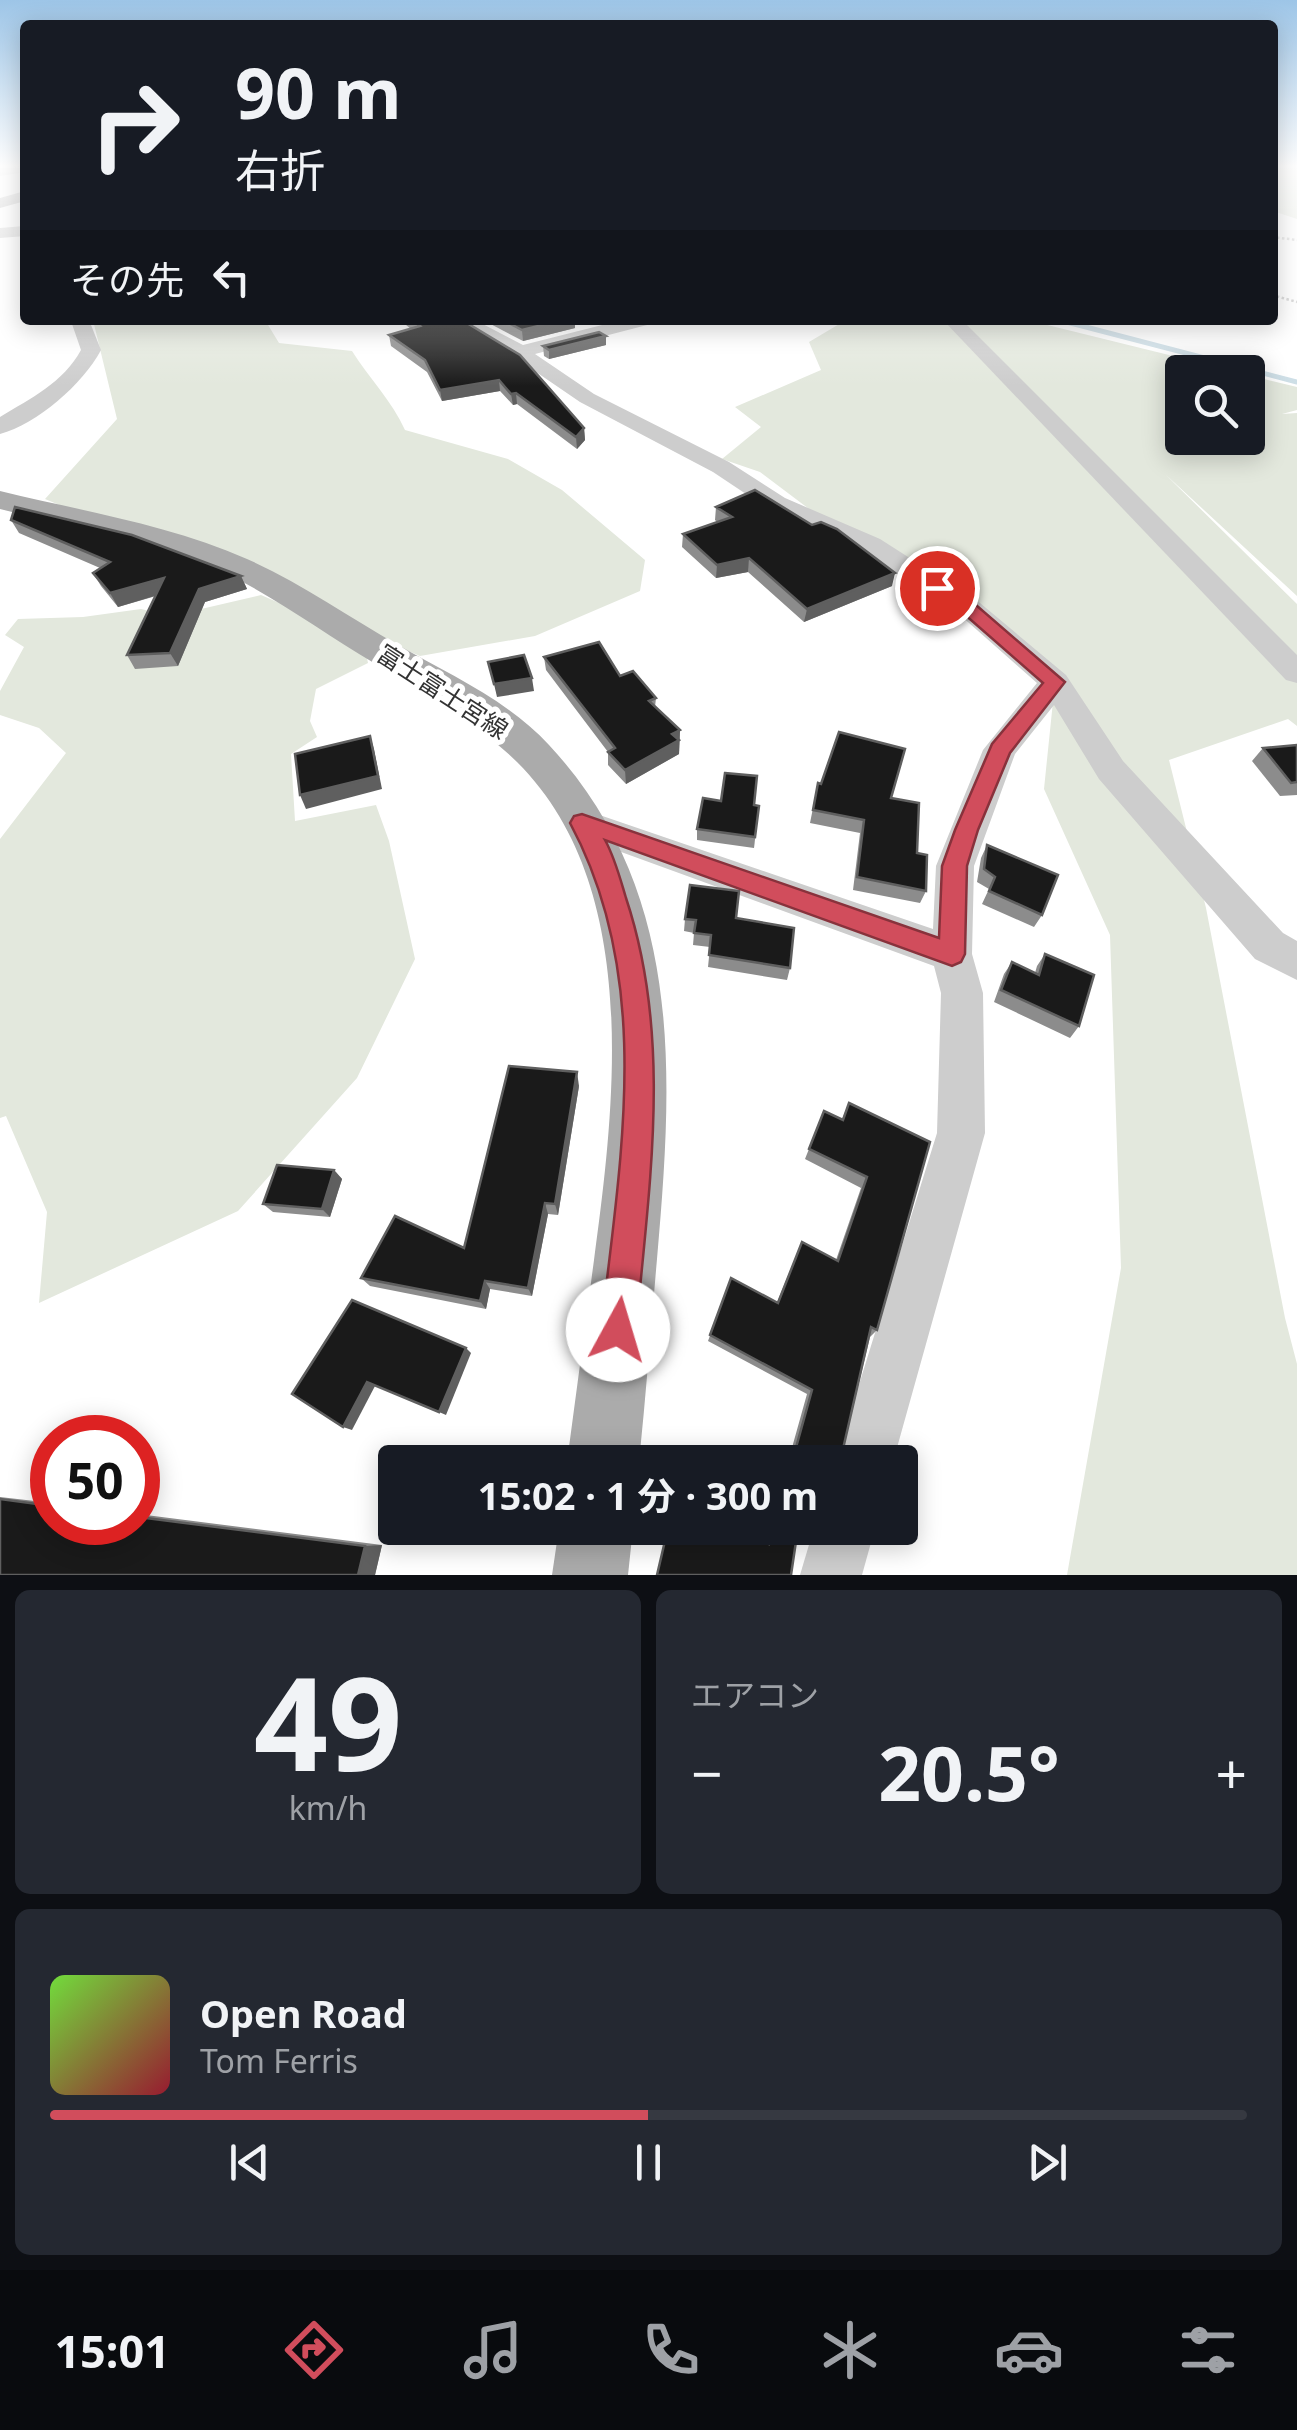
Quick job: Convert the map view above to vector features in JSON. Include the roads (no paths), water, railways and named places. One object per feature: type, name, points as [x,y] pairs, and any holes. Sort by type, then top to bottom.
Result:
[{"type":"main road","name":"富士富士宮線","points":[[0,500],[178,544],[238,567],[482,710],[534,753],[582,823],[600,853],[627,939],[641,1034],[638,1138],[605,1445]]},
{"type":"main road","points":[[590,1575],[594,1545]]},
{"type":"street","points":[[0,427],[61,390],[83,368],[90,350],[81,325]]},
{"type":"street","points":[[469,325],[519,352],[587,398],[721,467],[776,503],[871,545],[970,609],[1055,682],[1112,770],[1270,946],[1297,962]]},
{"type":"street","points":[[519,352],[624,325]]},
{"type":"street","points":[[957,325],[1297,673]]},
{"type":"street","points":[[869,1445],[961,1133],[962,993],[952,954],[955,866],[1000,750],[1055,682]]},
{"type":"street","points":[[582,823],[952,954]]},
{"type":"street","points":[[831,1575],[840,1545]]},
{"type":"waterway","points":[[1078,325],[1297,382]]}]
